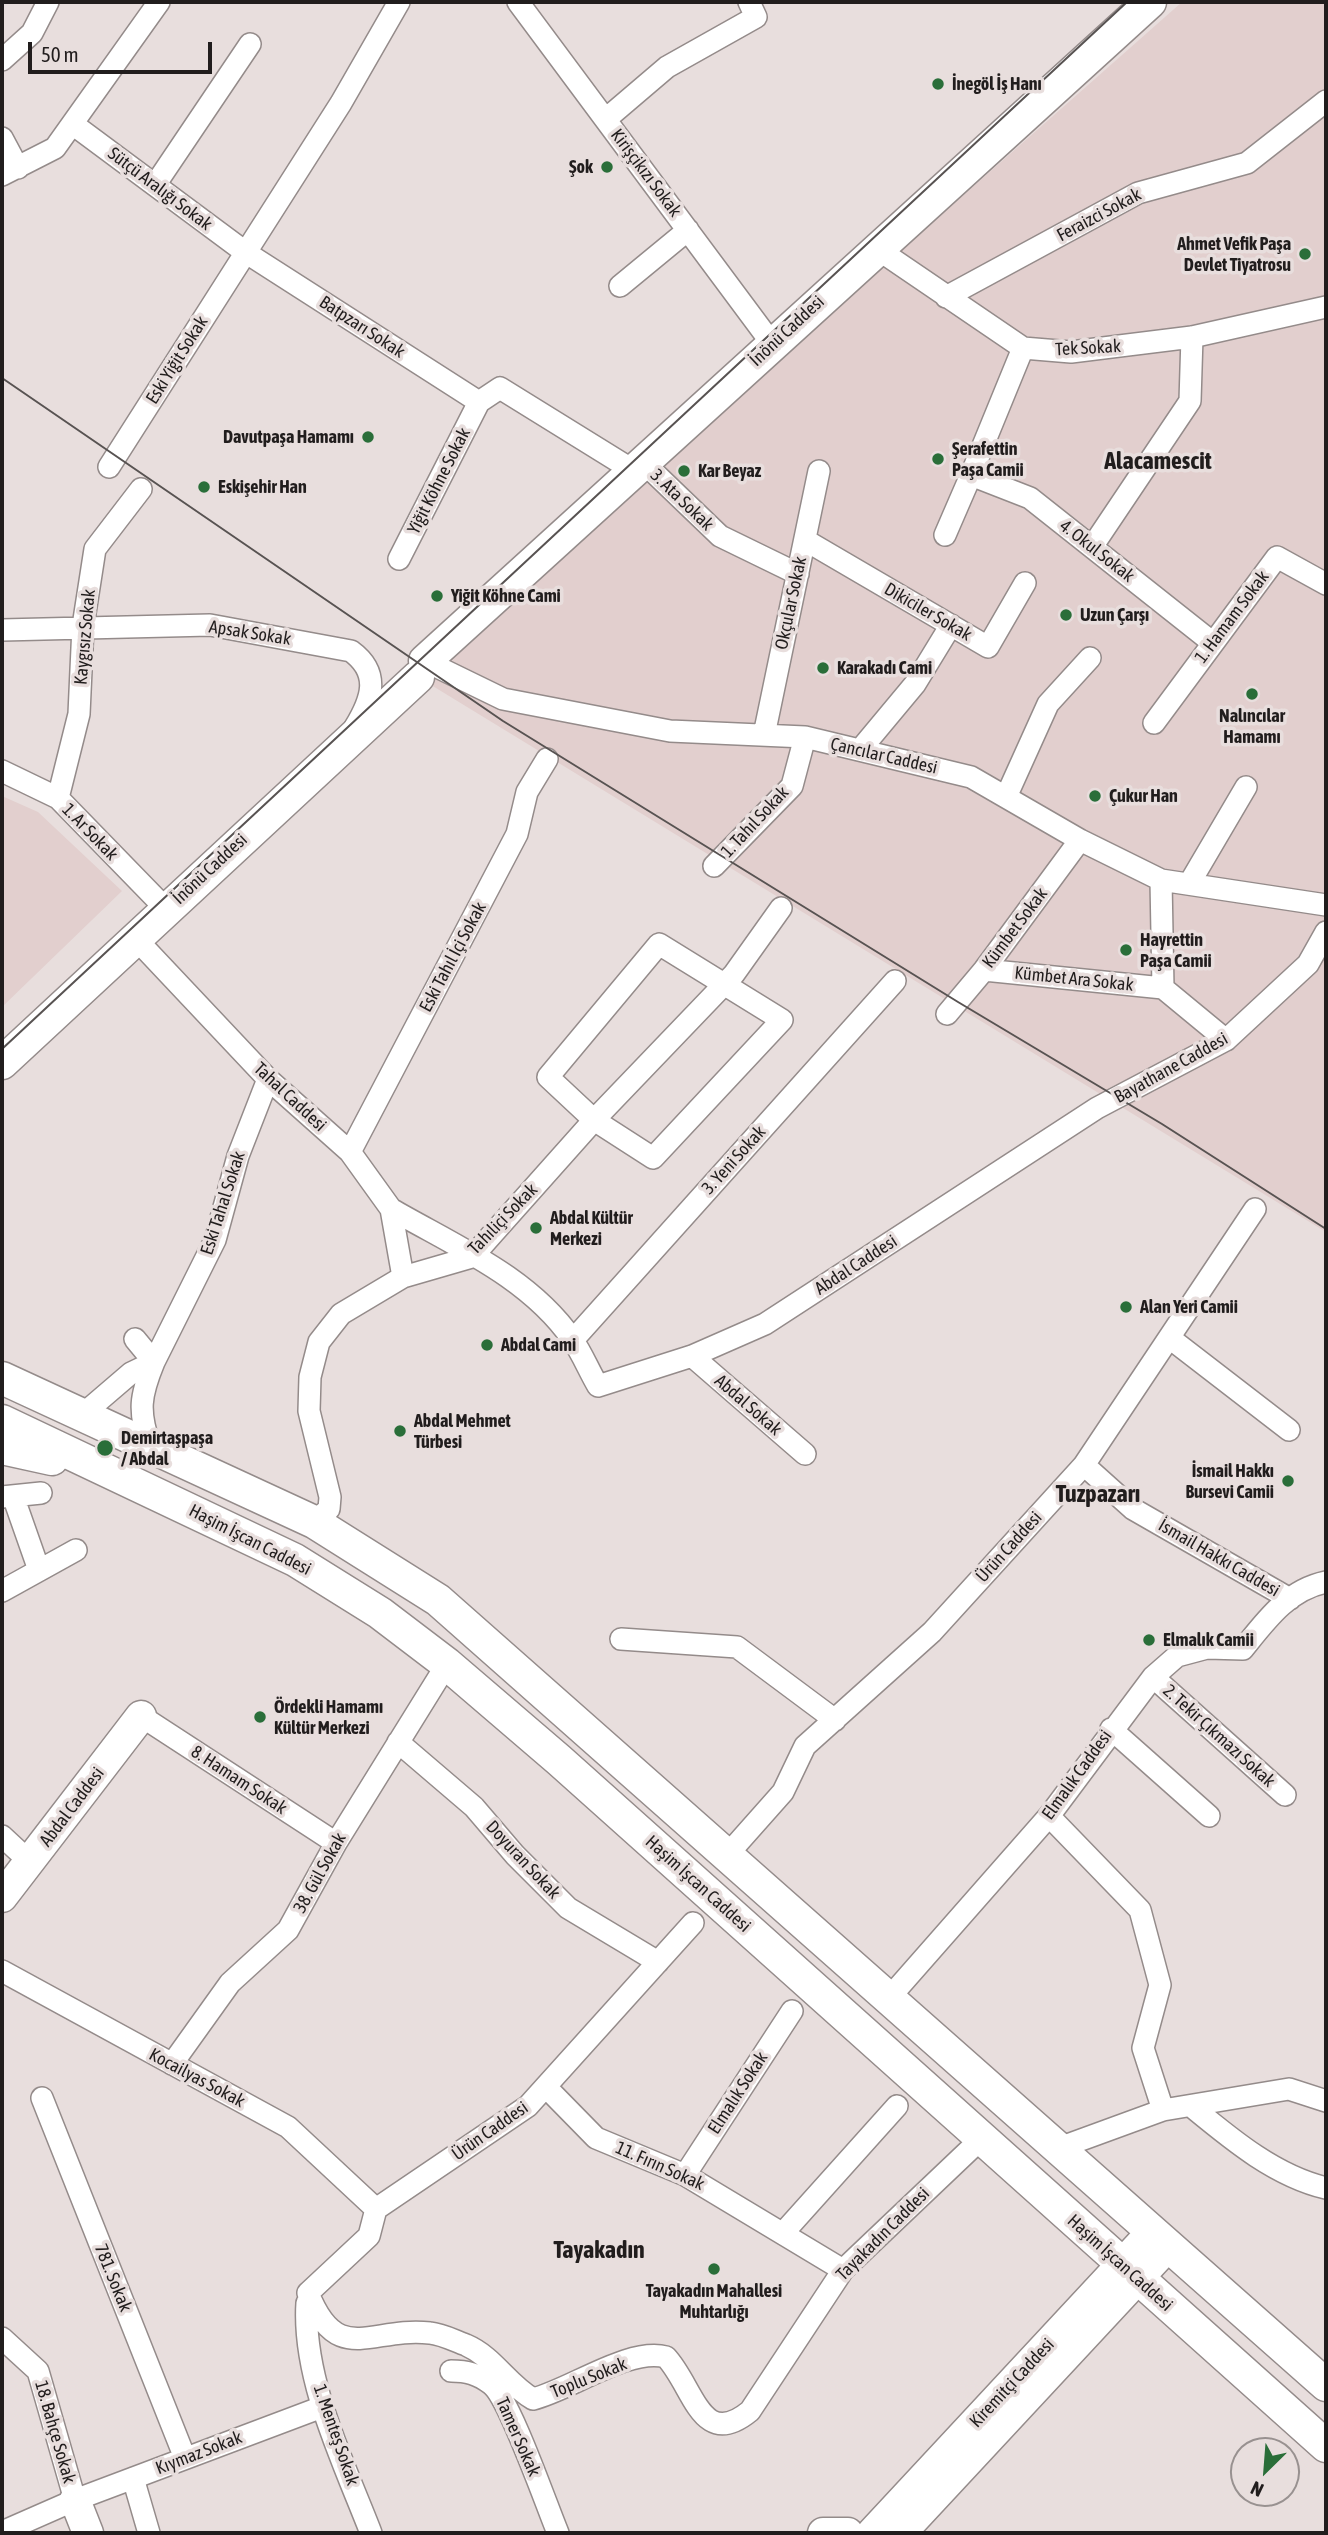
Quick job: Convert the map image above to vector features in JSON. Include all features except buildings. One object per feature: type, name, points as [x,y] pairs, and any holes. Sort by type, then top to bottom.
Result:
[{"type":"main road","name":"İnönü Caddesi","points":[[2,1063],[639,466],[1150,2]]},
{"type":"main road","points":[[2,1378],[314,1522],[438,1601],[728,1854],[1326,2385]]},
{"type":"main road","name":"Haşim İşcan Caddesi","points":[[2,1421],[295,1560],[380,1613],[447,1664],[559,1760],[1326,2446]]},
{"type":"main road","points":[[2,1448],[65,1462],[143,1488]]},
{"type":"street","points":[[2,60],[32,33],[48,2]]},
{"type":"street","points":[[2,138],[10,172],[55,148],[74,125],[106,75],[159,2]]},
{"type":"street","name":"Eski Yiğit Sokak","points":[[110,467],[341,103],[399,2]]},
{"type":"street","name":"Kirişçikızı Sokak","points":[[518,2],[773,345]]},
{"type":"street","points":[[606,118],[667,67],[756,17],[749,2]]},
{"type":"street","points":[[155,186],[250,44]]},
{"type":"street","name":"Feraizci Sokak","points":[[946,297],[1138,192],[1247,163],[1326,101]]},
{"type":"street","name":"Sütçü Aralığı Sokak","points":[[74,125],[245,252]]},
{"type":"street","points":[[620,286],[688,230]]},
{"type":"street","name":"Tek Sokak","points":[[876,248],[1023,348],[1071,352],[1192,337],[1326,307]]},
{"type":"street","name":"Batpzarı Sokak","points":[[245,252],[479,402]]},
{"type":"street","points":[[1092,547],[1190,401],[1192,337]]},
{"type":"street","points":[[945,535],[1023,348]]},
{"type":"street","name":"3. Ata Sokak","points":[[479,402],[500,388],[639,466],[720,536],[797,574]]},
{"type":"street","name":"Yiğit Köhne Sokak","points":[[399,559],[479,402]]},
{"type":"street","name":"Okçular Sokak","points":[[764,735],[819,471]]},
{"type":"street","name":"4. Okul Sokak","points":[[971,475],[1030,498],[1213,643]]},
{"type":"street","name":"Kaygısız Sokak","points":[[58,798],[79,714],[83,626],[95,549],[141,489]]},
{"type":"street","name":"Dikiciler Sokak","points":[[805,540],[988,647],[1025,583]]},
{"type":"street","name":"1. Hamam Sokak","points":[[1154,723],[1277,557],[1326,584]]},
{"type":"street","name":"Apsak Sokak","points":[[2,630],[210,625],[351,651],[366,662],[371,682],[365,709],[346,741]]},
{"type":"street","points":[[860,750],[915,684],[951,625]]},
{"type":"street","points":[[1006,797],[1048,704],[1090,658]]},
{"type":"street","name":"Çancılar Caddesi","points":[[422,669],[503,699],[670,731],[805,737],[971,777],[1080,841],[1161,880],[1326,905]]},
{"type":"street","name":"1. Tahıl Sokak","points":[[714,866],[792,786],[805,737]]},
{"type":"street","name":"Eski Tahıl İçi Sokak","points":[[350,1152],[517,834],[527,792],[547,759]]},
{"type":"street","name":"1. Ar Sokak","points":[[2,771],[58,798],[167,910]]},
{"type":"street","points":[[1189,884],[1246,787]]},
{"type":"street","name":"Kümbet Sokak","points":[[947,1014],[984,970],[1080,841]]},
{"type":"street","points":[[1161,880],[1163,988],[1226,1040]]},
{"type":"street","name":"Tahıliçi Sokak","points":[[314,1522],[329,1508],[330,1497],[309,1411],[310,1377],[319,1342],[341,1314],[403,1277],[472,1257],[594,1119],[734,974],[781,908]]},
{"type":"street","name":"Bayathane Caddesi","points":[[1097,1108],[1226,1040],[1308,964],[1326,932]]},
{"type":"street","name":"Tahal Caddesi","points":[[136,939],[268,1079],[350,1152],[391,1209],[403,1277]]},
{"type":"street","points":[[659,944],[725,982],[782,1020],[653,1158],[594,1119],[548,1077],[659,944]]},
{"type":"street","name":"Kümbet Ara Sokak","points":[[984,970],[1163,988]]},
{"type":"street","name":"3. Yeni Sokak","points":[[573,1340],[895,981]]},
{"type":"street","name":"Eski Tahal Sokak","points":[[150,1446],[142,1421],[142,1393],[154,1362],[215,1240],[238,1156],[268,1079]]},
{"type":"street","name":"Abdal Caddesi","points":[[573,1340],[598,1386],[692,1356],[765,1324],[1097,1108]]},
{"type":"street","points":[[391,1209],[506,1275],[542,1303],[573,1340]]},
{"type":"street","name":"Ürün Caddesi","points":[[728,1854],[783,1792],[806,1746],[932,1632],[1084,1465],[1171,1339],[1255,1209]]},
{"type":"street","points":[[82,1415],[131,1373],[154,1362],[135,1339]]},
{"type":"street","points":[[1171,1339],[1289,1430]]},
{"type":"street","name":"Abdal Sokak","points":[[692,1356],[805,1454]]},
{"type":"street","name":"İsmail Hakkı Caddesi","points":[[1084,1465],[1133,1509],[1290,1599],[1307,1587],[1326,1583]]},
{"type":"street","points":[[39,1570],[8,1497],[40,1493]]},
{"type":"street","points":[[2,1591],[76,1550]]},
{"type":"street","name":"Elmalık Caddesi","points":[[889,1998],[1049,1816],[1111,1729],[1153,1677],[1177,1656],[1207,1647],[1243,1649],[1273,1611],[1290,1599]]},
{"type":"street","points":[[621,1639],[737,1647],[835,1720]]},
{"type":"street","name":"38. Gül Sokak","points":[[172,2064],[230,1983],[288,1930],[336,1843],[447,1664]]},
{"type":"street","name":"2. Tekir Çıkmazı Sokak","points":[[1153,1677],[1284,1795]]},
{"type":"street","name":"Abdal Caddesi","points":[[2,1897],[141,1716]]},
{"type":"street","name":"8. Hamam Sokak","points":[[141,1716],[336,1843]]},
{"type":"street","points":[[1111,1729],[1209,1816]]},
{"type":"street","name":"Doyuran Sokak","points":[[398,1742],[474,1807],[515,1855],[568,1908],[658,1962]]},
{"type":"street","points":[[1049,1816],[1140,1910],[1160,1985],[1143,2048],[1163,2110]]},
{"type":"street","points":[[2,1836],[30,1862]]},
{"type":"street","name":"Ürün Caddesi","points":[[376,2209],[528,2106],[693,1923]]},
{"type":"street","name":"Kocailyas Sokak","points":[[2,1971],[288,2127],[376,2209]]},
{"type":"street","name":"Elmalık Sokak","points":[[685,2175],[792,2011]]},
{"type":"street","name":"11. Fırın Sokak","points":[[547,2087],[596,2138],[685,2175],[784,2232],[843,2270]]},
{"type":"street","points":[[1059,2148],[1163,2110],[1289,2089],[1326,2101]]},
{"type":"street","name":"781. Sokak","points":[[42,2098],[184,2458]]},
{"type":"street","points":[[784,2232],[898,2106]]},
{"type":"street","points":[[1191,2106],[1244,2149],[1312,2185],[1326,2188]]},
{"type":"street","name":"Tayakadın Caddesi","points":[[750,2411],[843,2270],[982,2138]]},
{"type":"street","points":[[308,2294],[369,2236],[376,2209]]},
{"type":"street","name":"Kiremitçi Caddesi","points":[[901,2533],[1160,2239]]},
{"type":"street","name":"Kiremitçi Caddesi","points":[[872,2533],[1130,2272]]},
{"type":"street","name":"1. Menteş Sokak","points":[[308,2294],[306,2323],[322,2407],[371,2533]]},
{"type":"street","name":"Toplu Sokak","points":[[308,2294],[319,2321],[348,2339],[431,2333],[469,2347],[494,2362],[515,2388],[533,2399],[552,2394],[625,2361],[659,2355],[674,2365],[706,2420],[714,2425],[736,2423],[750,2411]]},
{"type":"street","name":"18. Bahçe Sokak","points":[[2,2338],[38,2371],[75,2500]]},
{"type":"street","name":"Tamer Sokak","points":[[451,2371],[469,2371],[494,2385],[513,2421],[558,2533]]},
{"type":"street","name":"Kıymaz Sokak","points":[[2,2532],[75,2500],[322,2407]]},
{"type":"street","points":[[133,2478],[149,2533]]},
{"type":"street","points":[[75,2500],[88,2533]]},
{"type":"street","points":[[823,2533],[848,2533]]},
{"type":"shaded area","points":[[1182,2],[1326,2],[1326,1232],[418,677]]},
{"type":"shaded area","points":[[2,796],[38,812],[122,891],[2,1007]]},
{"type":"tram line","points":[[2,1049],[1127,2]]},
{"type":"tram line","points":[[2,378],[503,721],[958,1002],[1162,1124],[1326,1229]]},
{"type":"place","name":"İnegöl İş Hanı","points":[[938,84]]},
{"type":"place","name":"Şok","points":[[607,167]]},
{"type":"place","name":"Ahmet Vefik Paşa Devlet Tiyatrosu","points":[[1305,254]]},
{"type":"place","name":"Davutpaşa Hamamı","points":[[368,437]]},
{"type":"place","name":"Şerafettin Paşa Camii","points":[[938,459]]},
{"type":"place","name":"Kar Beyaz","points":[[684,471]]},
{"type":"place","name":"Eskişehir Han","points":[[204,487]]},
{"type":"place","name":"Yiğit Köhne Cami","points":[[437,596]]},
{"type":"place","name":"Uzun Çarşı","points":[[1066,615]]},
{"type":"place","name":"Karakadı Cami","points":[[823,668]]},
{"type":"place","name":"Nalıncılar Hamamı","points":[[1252,694]]},
{"type":"place","name":"Çukur Han","points":[[1095,796]]},
{"type":"place","name":"Hayrettin Paşa Camii","points":[[1126,950]]},
{"type":"place","name":"Abdal Kültür Merkezi","points":[[536,1228]]},
{"type":"place","name":"Alan Yeri Camii","points":[[1126,1307]]},
{"type":"place","name":"Abdal Cami","points":[[487,1345]]},
{"type":"place","name":"Abdal Mehmet Türbesi","points":[[400,1431]]},
{"type":"place","name":"Demirtaşpaşa / Abdal","points":[[105,1448]]},
{"type":"place","name":"İsmail Hakkı Bursevi Camii","points":[[1288,1481]]},
{"type":"place","name":"Elmalık Camii","points":[[1149,1640]]},
{"type":"place","name":"Ördekli Hamamı Kültür Merkezi","points":[[260,1717]]},
{"type":"place","name":"Tayakadın Mahallesi Muhtarlığı","points":[[714,2269]]},
{"type":"district","name":"Alacamescit","points":[[1158,461]]},
{"type":"district","name":"Tuzpazarı","points":[[1098,1494]]},
{"type":"district","name":"Tayakadın","points":[[599,2250]]}]
